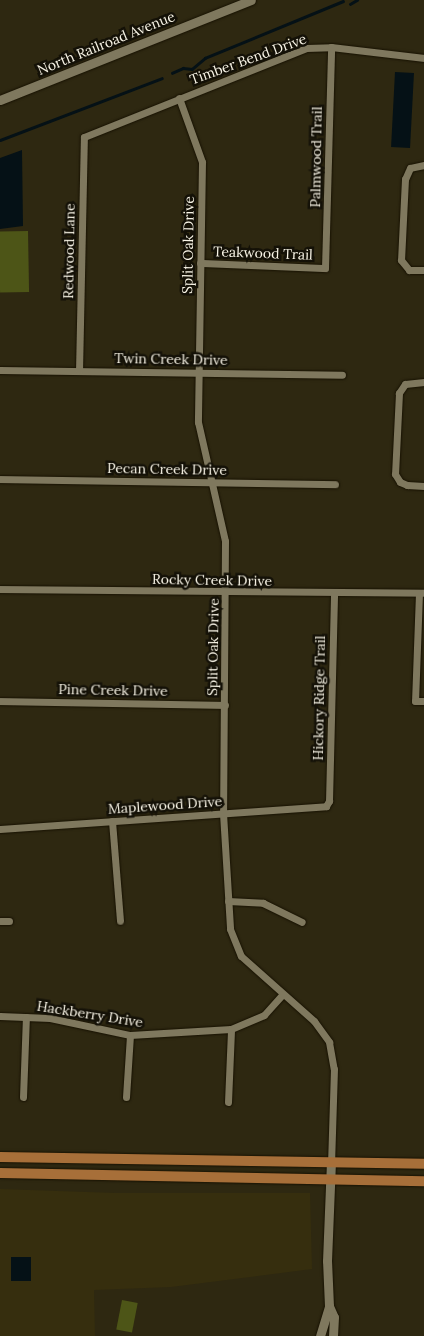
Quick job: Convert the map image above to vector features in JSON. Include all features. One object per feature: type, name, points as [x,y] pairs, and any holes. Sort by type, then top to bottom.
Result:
[{"type":"main road","points":[[0,1157],[424,1164]]},
{"type":"main road","points":[[0,1173],[424,1181]]},
{"type":"street","name":"North Railroad Avenue","points":[[0,100],[233,3],[251,0]]},
{"type":"street","name":"Timber Bend Drive","points":[[88,134],[297,51],[331,47],[424,58]]},
{"type":"street","name":"Palmwood Trail","points":[[325,268],[331,47]]},
{"type":"street","name":"Split Oak Drive","points":[[179,98],[202,162],[198,422],[225,541],[223,813],[232,938],[241,956],[314,1021],[332,1050],[331,1163]]},
{"type":"street","name":"Redwood Lane","points":[[79,371],[83,142],[88,134]]},
{"type":"street","points":[[424,164],[410,168],[404,179],[401,260],[409,270],[424,270]]},
{"type":"street","name":"Teakwood Trail","points":[[200,263],[325,268]]},
{"type":"street","name":"Twin Creek Drive","points":[[0,370],[342,375]]},
{"type":"street","points":[[424,382],[405,384],[399,393],[395,474],[400,482],[424,486]]},
{"type":"street","name":"Pecan Creek Drive","points":[[0,479],[334,484]]},
{"type":"street","name":"Rocky Creek Drive","points":[[0,589],[334,595],[422,593]]},
{"type":"street","points":[[422,593],[416,701],[424,701]]},
{"type":"street","name":"Hickory Ridge Trail","points":[[329,801],[334,595]]},
{"type":"street","name":"Pine Creek Drive","points":[[0,701],[225,705]]},
{"type":"street","name":"Maplewood Drive","points":[[0,829],[326,806],[329,801]]},
{"type":"street","points":[[112,821],[120,921]]},
{"type":"street","points":[[228,901],[263,903],[302,922]]},
{"type":"street","points":[[0,921],[10,921]]},
{"type":"street","name":"Hackberry Drive","points":[[0,1016],[72,1022],[130,1035],[231,1029],[264,1014],[283,994]]},
{"type":"street","points":[[23,1097],[26,1017]]},
{"type":"street","points":[[228,1102],[231,1029]]},
{"type":"street","points":[[126,1097],[130,1035]]},
{"type":"street","points":[[320,1336],[329,1306],[327,1260],[331,1163]]},
{"type":"street","points":[[329,1306],[334,1317],[332,1336]]},
{"type":"shaded area","points":[[395,72],[414,73],[410,148],[391,147]]},
{"type":"shaded area","points":[[22,150],[23,226],[0,229],[0,158]]},
{"type":"shaded area","points":[[0,1189],[115,1193],[310,1193],[312,1269],[171,1287],[94,1290],[95,1336],[0,1336]]},
{"type":"shaded area","points":[[11,1257],[31,1257],[31,1281],[11,1281]]},
{"type":"green space","points":[[0,231],[28,231],[29,292],[0,292]]},
{"type":"green space","points":[[122,1300],[138,1303],[132,1333],[116,1329]]},
{"type":"waterway","points":[[350,4],[357,0]]},
{"type":"waterway","points":[[172,73],[183,68],[192,69],[205,58],[343,1]]},
{"type":"waterway","points":[[0,140],[162,78]]}]
